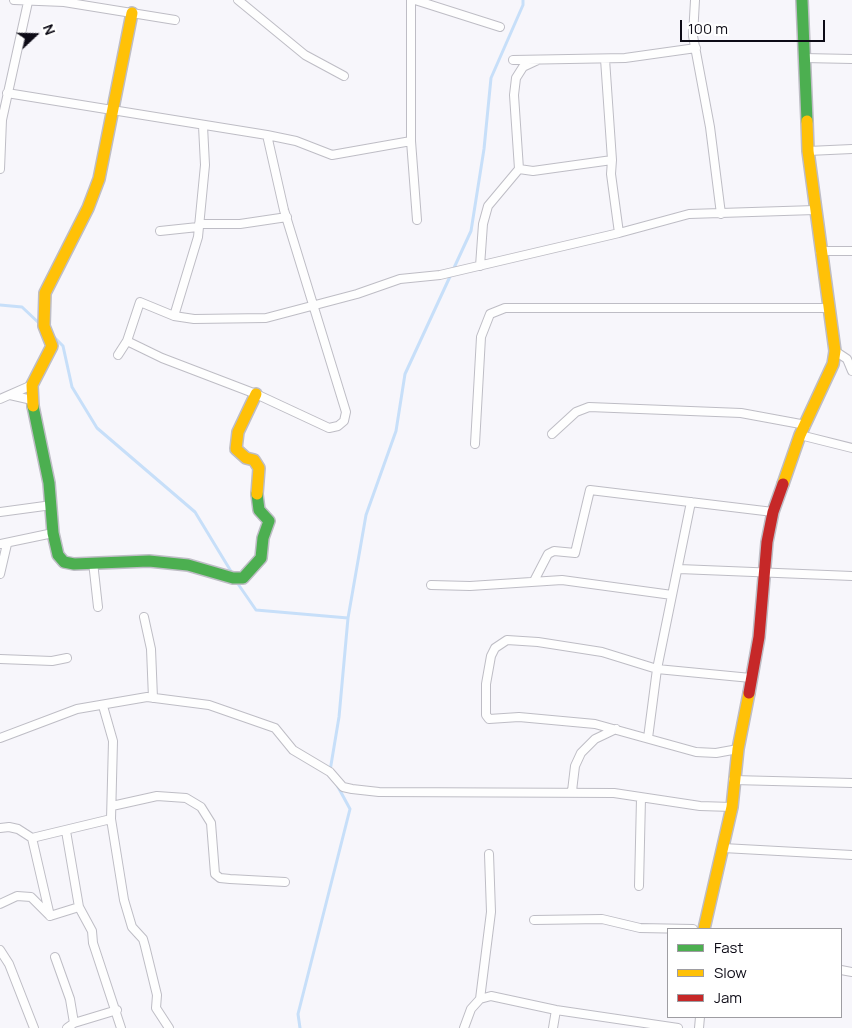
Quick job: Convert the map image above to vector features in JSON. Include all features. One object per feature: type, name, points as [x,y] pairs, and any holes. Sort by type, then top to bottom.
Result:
[{"type":"street","points":[[14,0],[28,2],[64,1],[175,20]]},
{"type":"street","points":[[238,0],[305,55],[344,76]]},
{"type":"street","points":[[411,0],[411,141],[417,220]]},
{"type":"street","points":[[415,0],[500,27]]},
{"type":"street","points":[[695,0],[693,36],[710,127],[721,214]]},
{"type":"street","points":[[704,928],[732,807],[733,780],[759,637],[767,542],[773,512],[803,430],[834,364],[835,350],[808,151],[802,0]]},
{"type":"street","points":[[0,168],[4,98],[20,46],[28,2]]},
{"type":"street","points":[[132,13],[99,179],[88,208],[45,293],[44,326],[52,346],[32,385],[32,400],[52,505],[53,533],[58,555],[64,562],[74,564],[149,561],[188,565],[233,578],[243,578],[257,567],[262,558],[262,538],[269,521],[259,510],[257,501],[258,468],[254,460],[246,458],[236,449],[238,432],[256,394]]},
{"type":"street","points":[[513,60],[605,59],[696,48]]},
{"type":"street","points":[[804,58],[852,59]]},
{"type":"street","points":[[605,59],[612,160],[611,174],[619,233]]},
{"type":"street","points":[[480,266],[483,224],[488,206],[518,169],[514,95],[516,78],[523,67],[538,60]]},
{"type":"street","points":[[4,98],[113,110],[267,135],[309,145],[332,155],[411,141]]},
{"type":"street","points":[[174,316],[183,282],[191,264],[199,225],[205,165],[204,126]]},
{"type":"street","points":[[127,341],[205,376],[256,394],[329,428],[338,426],[344,421],[346,412],[312,306],[287,217],[267,135]]},
{"type":"street","points":[[808,151],[852,149]]},
{"type":"street","points":[[518,169],[533,171],[612,160]]},
{"type":"street","points":[[118,355],[127,341],[140,302],[174,316],[194,319],[266,318],[400,279],[440,276],[619,233],[688,214],[815,210]]},
{"type":"street","points":[[160,231],[199,225],[240,224],[287,217]]},
{"type":"street","points":[[820,250],[852,251]]},
{"type":"street","points":[[475,444],[481,337],[490,314],[504,308],[828,308]]},
{"type":"street","points":[[835,350],[847,359],[852,371]]},
{"type":"street","points":[[0,399],[32,385]]},
{"type":"street","points":[[10,395],[32,400]]},
{"type":"street","points":[[552,434],[576,412],[589,407],[741,413],[803,430],[852,448]]},
{"type":"street","points":[[534,581],[548,554],[554,551],[575,553],[590,490],[773,512]]},
{"type":"street","points":[[648,738],[657,669],[675,576],[679,569],[691,502]]},
{"type":"street","points":[[0,512],[52,505]]},
{"type":"street","points":[[0,574],[3,544],[53,533]]},
{"type":"street","points":[[93,562],[98,607]]},
{"type":"street","points":[[679,569],[852,576]]},
{"type":"street","points":[[431,585],[470,586],[562,580],[591,582],[672,595]]},
{"type":"street","points":[[144,617],[151,649],[153,698]]},
{"type":"street","points":[[738,749],[716,753],[696,752],[595,724],[519,716],[490,719],[486,715],[486,684],[491,656],[496,648],[507,640],[538,642],[602,652],[657,669],[751,678]]},
{"type":"street","points":[[0,659],[52,661],[67,658]]},
{"type":"street","points":[[0,738],[77,710],[147,697],[209,705],[275,728],[293,750],[330,772],[344,787],[352,789],[379,792],[572,791],[614,793],[700,806],[732,807]]},
{"type":"street","points":[[103,706],[113,741],[111,820],[124,900],[132,927],[145,946],[157,995],[156,1008],[169,1028]]},
{"type":"street","points":[[572,791],[575,766],[581,753],[595,739],[616,729]]},
{"type":"street","points":[[733,780],[776,783],[852,783]]},
{"type":"street","points":[[112,806],[157,796],[186,798],[201,806],[211,823],[215,874],[220,878],[285,882]]},
{"type":"street","points":[[639,886],[641,798]]},
{"type":"street","points":[[32,838],[111,820]]},
{"type":"street","points":[[0,828],[18,829],[32,838],[50,916]]},
{"type":"street","points":[[66,831],[79,907],[92,931],[93,943],[117,1010],[121,1028]]},
{"type":"street","points":[[723,848],[852,855]]},
{"type":"street","points":[[480,999],[491,912],[489,854]]},
{"type":"street","points":[[0,904],[17,896],[31,896],[50,916]]},
{"type":"street","points":[[50,916],[79,907]]},
{"type":"street","points":[[534,920],[602,919],[640,928],[667,929]]},
{"type":"street","points":[[0,950],[9,964],[34,1028]]},
{"type":"street","points":[[55,957],[70,999],[74,1023]]},
{"type":"street","points":[[464,1028],[471,1009],[480,999],[491,996],[556,1010],[678,1028]]},
{"type":"street","points":[[67,1028],[74,1023],[117,1010]]},
{"type":"street","points":[[553,1028],[556,1010]]},
{"type":"waterway","points":[[330,771],[339,717],[348,618],[366,515],[396,431],[405,374],[471,231],[484,149],[491,78],[523,5],[523,0]]},
{"type":"waterway","points":[[0,305],[22,307],[40,324]]},
{"type":"waterway","points":[[52,335],[63,346],[72,387],[97,428],[195,512],[232,573]]},
{"type":"waterway","points":[[236,581],[256,610],[348,618]]},
{"type":"waterway","points":[[300,1028],[298,1014],[350,809],[337,785]]},
{"type":"traffic: fast","points":[[802,0],[807,121]]},
{"type":"traffic: fast","points":[[33,406],[49,483],[53,533],[58,555],[64,562],[74,564],[149,561],[188,565],[233,578],[243,578],[261,558],[263,538],[269,521],[259,510],[257,494]]},
{"type":"traffic: slow","points":[[33,406],[32,385],[52,346],[44,326],[45,293],[88,208],[99,179],[132,13]]},
{"type":"traffic: slow","points":[[783,484],[800,435],[833,364],[835,351],[808,151],[807,121]]},
{"type":"traffic: slow","points":[[256,394],[238,432],[236,449],[246,458],[254,460],[259,468],[257,494]]},
{"type":"traffic: slow","points":[[704,928],[732,807],[738,749],[749,693]]},
{"type":"traffic: jam","points":[[749,693],[759,637],[767,542],[773,512],[783,484]]}]
